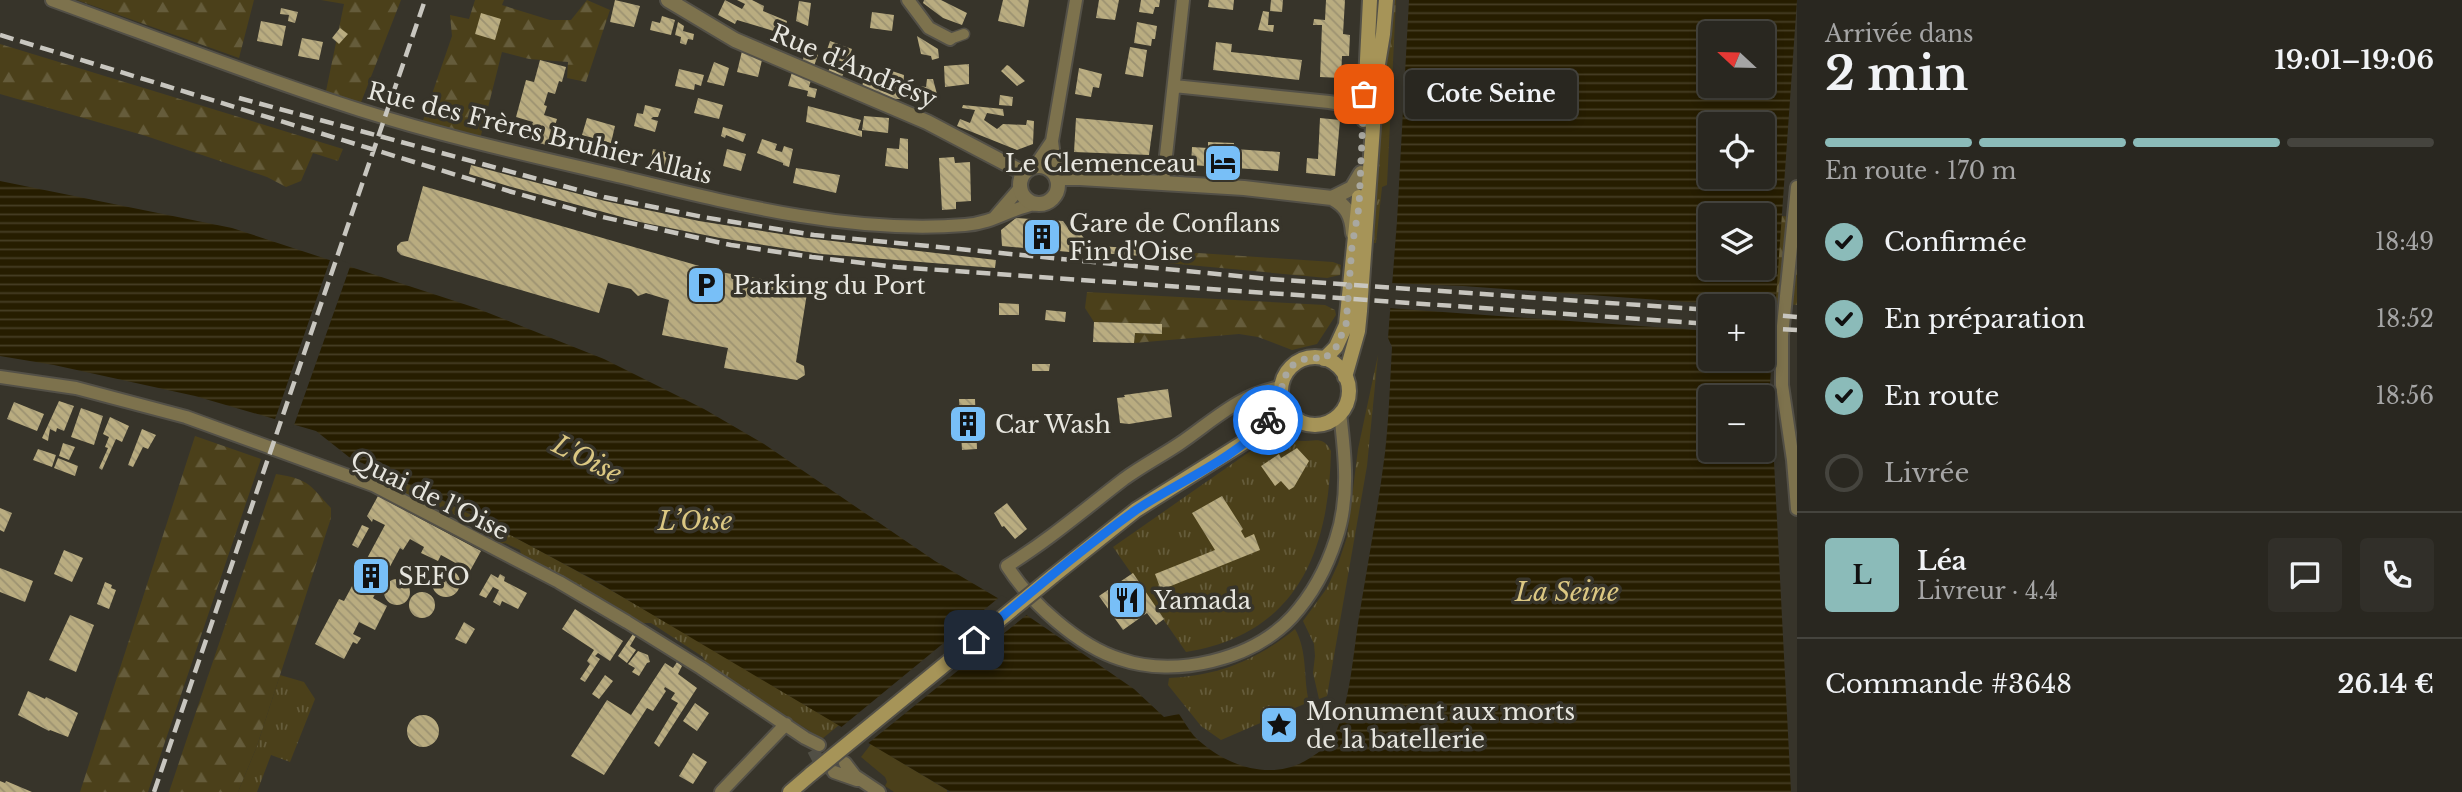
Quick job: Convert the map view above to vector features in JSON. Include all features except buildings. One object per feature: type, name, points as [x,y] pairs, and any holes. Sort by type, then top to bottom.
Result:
[{"type":"main road","points":[[1324,359],[1336,347],[1346,325],[1361,173],[1370,0]]},
{"type":"main road","points":[[1345,377],[1358,331],[1377,70],[1385,1]]},
{"type":"main road","points":[[790,792],[1136,510],[1251,438],[1291,422],[1321,424],[1331,420],[1340,413],[1347,399],[1345,377],[1336,365],[1324,359],[1309,357],[1298,362],[1285,375],[1282,393],[1270,418],[1251,438]]},
{"type":"main road","points":[[1282,393],[1289,413],[1300,421]]},
{"type":"street","name":"Rue des Frères Bruhier Allais","points":[[52,0],[359,110],[457,138],[771,212],[898,226],[966,225],[992,220],[1035,204]]},
{"type":"street","name":"Rue d'Andrésy","points":[[667,0],[735,40],[1030,169]]},
{"type":"street","points":[[908,0],[929,28],[950,39],[964,34]]},
{"type":"street","points":[[1020,188],[1025,198],[1035,204],[1052,199],[1058,190],[1052,141],[1076,0]]},
{"type":"street","points":[[1163,183],[1183,0]]},
{"type":"street","points":[[1174,86],[1365,108]]},
{"type":"street","points":[[992,220],[1020,188],[1030,169],[1052,141]]},
{"type":"street","points":[[1030,169],[1048,167],[1057,176],[1244,188],[1332,198],[1342,203],[1349,212],[1353,240]]},
{"type":"street","points":[[1332,198],[1352,188],[1361,173]]},
{"type":"street","points":[[1797,187],[1782,336],[1783,395],[1797,509]]},
{"type":"street","name":"Quai de l'Oise","points":[[0,377],[68,386],[176,414],[373,485],[559,582],[701,668],[816,747]]},
{"type":"street","points":[[1282,393],[1256,392],[1242,398],[1178,445],[1126,477],[1054,534],[1007,566],[1038,605],[1074,634],[1119,659],[1180,666],[1208,662],[1241,652],[1270,636],[1292,617],[1325,567],[1337,536],[1344,503],[1346,475],[1340,413]]},
{"type":"street","points":[[722,792],[786,724]]},
{"type":"street","points":[[845,763],[861,781]]},
{"type":"street","points":[[834,772],[861,781],[879,792]]},
{"type":"green space","points":[[77,0],[254,0],[239,58]]},
{"type":"green space","points":[[321,0],[401,0],[360,105],[326,91],[344,4]]},
{"type":"green space","points":[[475,0],[504,0],[502,5],[550,20],[571,20],[587,0],[610,10],[586,82],[567,78],[568,62],[529,59],[502,52],[480,139],[419,132],[452,36],[450,15],[469,19]]},
{"type":"green space","points":[[1389,0],[1396,0],[1387,185],[1382,187],[1374,243]]},
{"type":"green space","points":[[0,44],[343,149],[338,161],[313,153],[301,181],[286,187],[267,177],[146,136],[0,94]]},
{"type":"green space","points":[[1781,216],[1797,217],[1797,305],[1775,303]]},
{"type":"green space","points":[[1168,251],[1333,262],[1341,265],[1340,275],[1327,278],[1167,263],[1163,260]]},
{"type":"green space","points":[[1087,292],[1325,305],[1335,310],[1336,315],[1317,344],[1292,350],[1258,337],[1239,334],[1134,343],[1135,333],[1161,334],[1162,324],[1094,322],[1085,308]]},
{"type":"green space","points":[[1378,355],[1367,466],[1327,696],[1319,699],[1313,673],[1314,644],[1303,621],[1327,588],[1347,537],[1358,449]]},
{"type":"green space","points":[[195,436],[261,459],[148,792],[80,792]]},
{"type":"green space","points":[[1272,436],[1322,441],[1331,451],[1329,488],[1314,554],[1299,583],[1280,607],[1255,627],[1224,642],[1186,652],[1113,547]]},
{"type":"green space","points":[[364,465],[546,554],[839,725],[822,739],[706,664],[703,657],[651,623],[642,623],[609,602],[521,555],[520,550],[505,543],[501,544],[491,538],[490,533],[432,503],[421,503],[362,474]]},
{"type":"green space","points":[[276,474],[296,478],[308,484],[331,508],[331,518],[257,746],[238,792],[169,792]]},
{"type":"green space","points":[[1295,629],[1304,656],[1309,702],[1221,740],[1201,726],[1168,685],[1169,678],[1204,674],[1251,658]]},
{"type":"green space","points":[[280,675],[304,682],[315,699],[290,762],[271,755],[257,792],[238,792],[257,746]]},
{"type":"green space","points":[[871,744],[947,792],[894,792],[885,786],[885,777],[861,757]]},
{"type":"water","points":[[1409,0],[1797,0],[1775,313],[1775,294],[1698,294],[1698,371],[1771,371],[1770,385],[1698,385],[1698,462],[1774,462],[1791,792],[951,792],[594,580],[460,508],[349,457],[316,431],[195,396],[0,356],[0,181],[232,228],[476,308],[604,359],[704,409],[764,444],[935,561],[1028,616],[1134,689],[1164,717],[1179,714],[1194,736],[1219,756],[1249,768],[1265,770],[1295,765],[1310,758],[1328,743],[1341,719],[1348,690],[1385,453],[1392,347],[1388,338]]},
{"type":"pier","points":[[331,257],[351,264],[293,428],[274,422]]},
{"type":"pier","points":[[1389,283],[1463,286],[1698,303],[1698,330],[1387,308]]},
{"type":"pier","points":[[1002,595],[1029,613],[866,745],[839,729]]},
{"type":"tunnel","points":[[813,750],[820,763],[830,770]]},
{"type":"railway","points":[[154,792],[425,0]]},
{"type":"railway","points":[[0,35],[512,192],[598,216],[731,245],[897,267],[1698,323]]},
{"type":"railway","points":[[239,98],[604,197],[814,235],[1269,279],[1698,309]]},
{"type":"railway","points":[[1775,315],[1797,317]]},
{"type":"railway","points":[[1775,329],[1797,330]]},
{"type":"way so far","points":[[1268,420],[1282,400],[1282,382],[1289,369],[1303,359],[1324,359],[1336,347],[1345,328],[1352,246],[1359,207],[1364,94]]},
{"type":"place","name":"Cote Seine","points":[[1364,94]]},
{"type":"place","name":"Le Clemenceau","points":[[1223,163]]},
{"type":"place","name":"Gare de Conflans Fin d'Oise","points":[[1042,237]]},
{"type":"place","name":"Parking du Port","points":[[706,285]]},
{"type":"place","name":"Car Wash","points":[[968,424]]},
{"type":"place","name":"SEFO","points":[[371,576]]},
{"type":"place","name":"Yamada","points":[[1127,600]]},
{"type":"place","name":"Monument aux morts de la batellerie","points":[[1279,725]]},
{"type":"route","points":[[974,640],[1136,510],[1231,453],[1260,430],[1268,420]]},
{"type":"water label","name":"L'Oise","points":[[587,459]]},
{"type":"water label","name":"L’Oise","points":[[695,521]]},
{"type":"water label","name":"La Seine","points":[[1567,592]]}]
